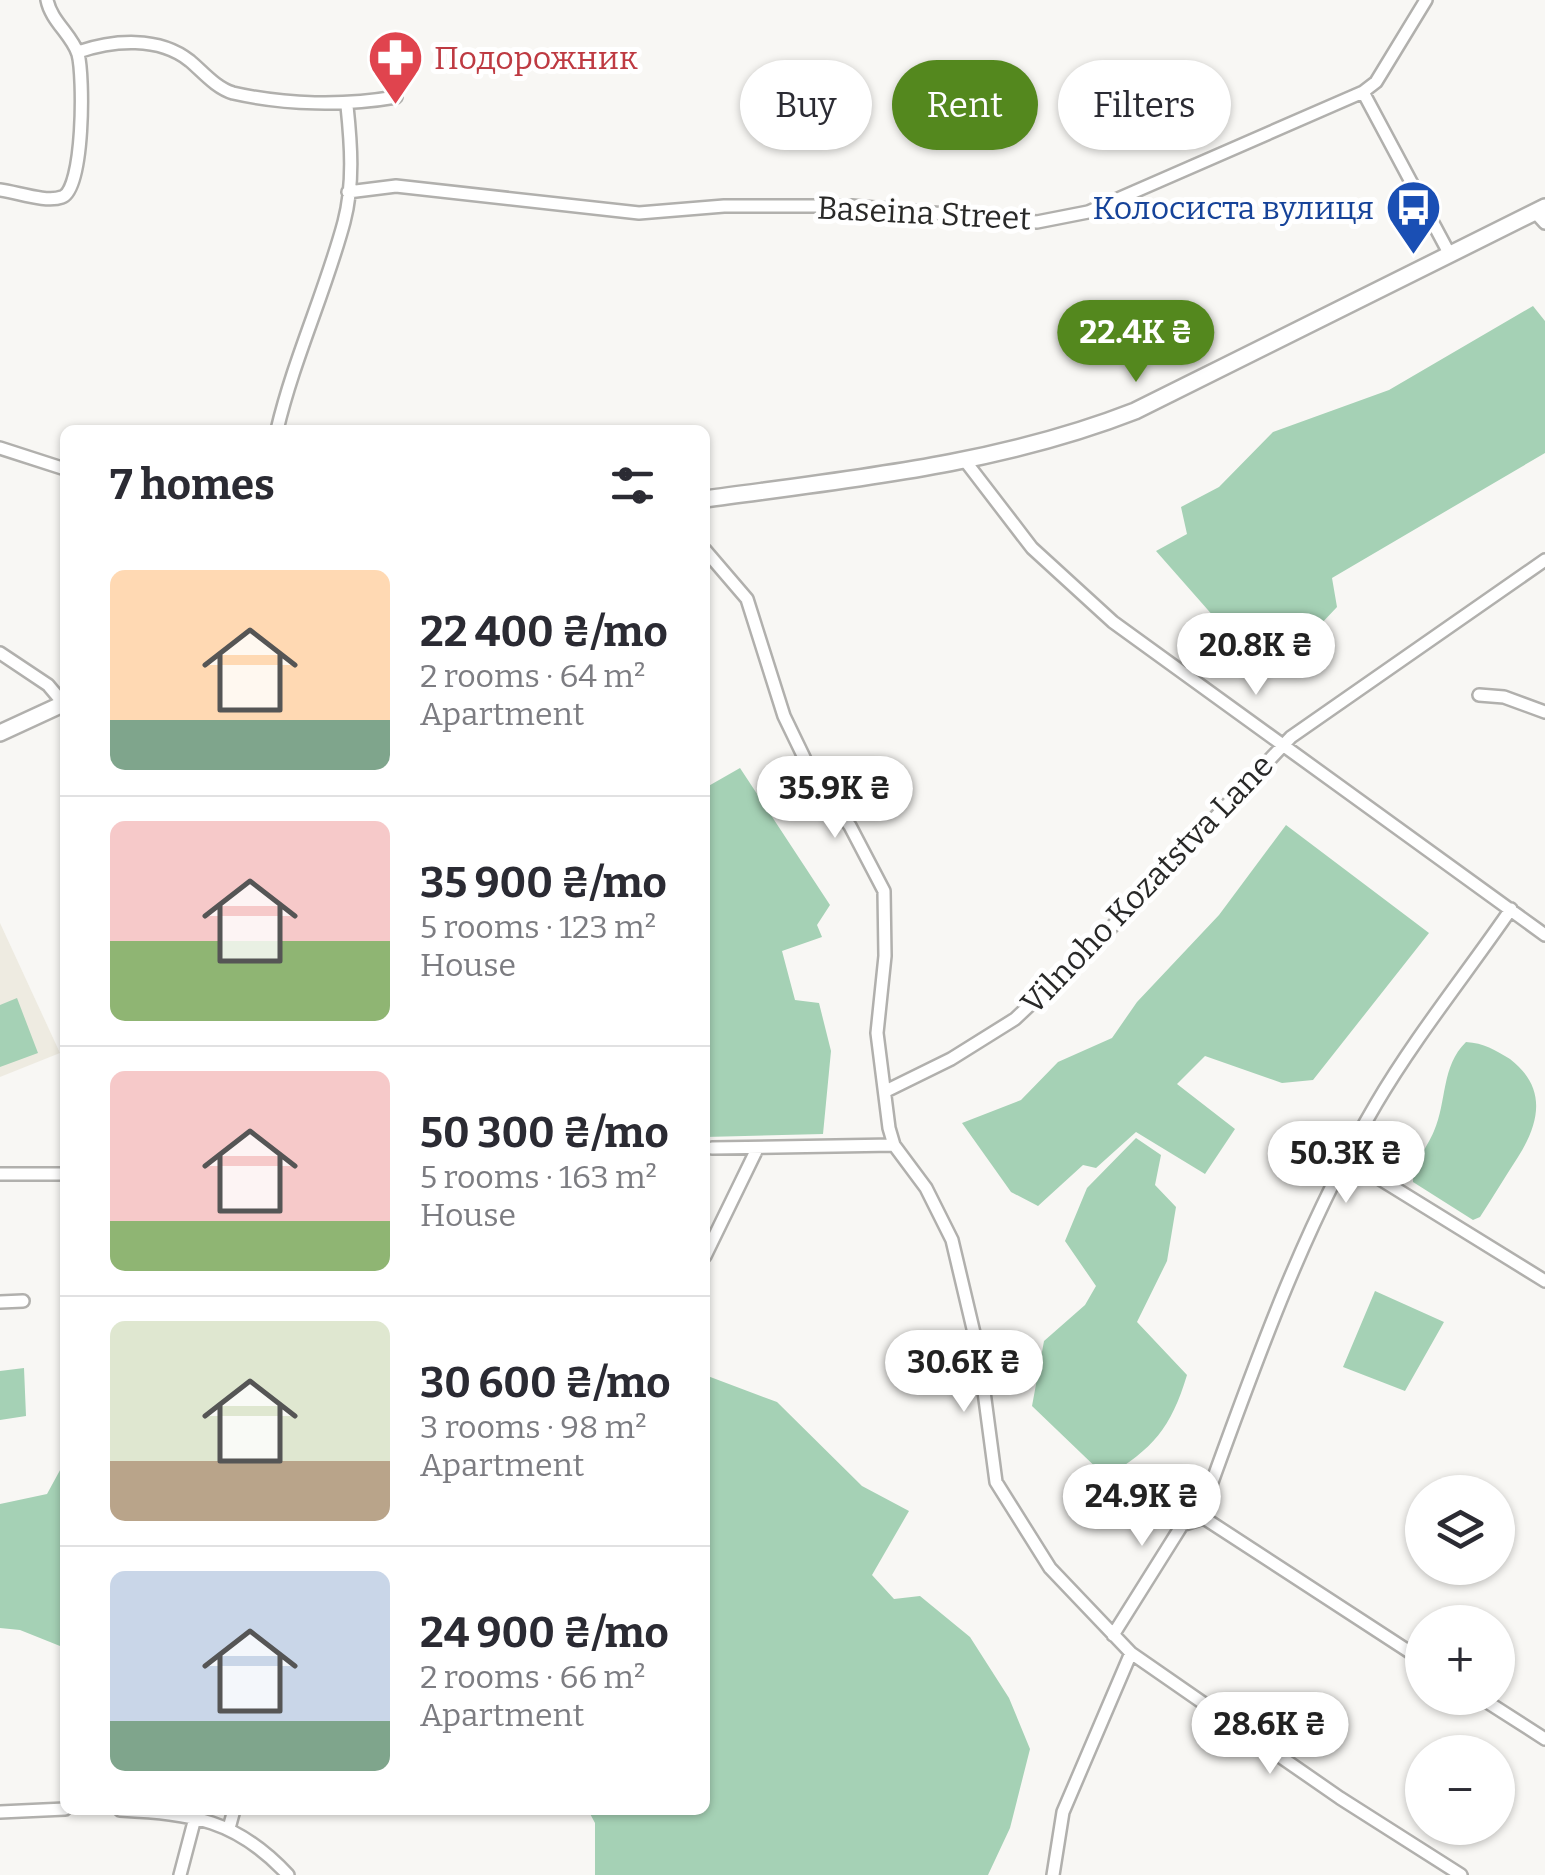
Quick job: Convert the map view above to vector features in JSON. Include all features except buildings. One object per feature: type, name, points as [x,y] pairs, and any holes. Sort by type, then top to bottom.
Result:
[{"type":"main road","points":[[710,498],[966,462],[1042,445],[1136,411],[1449,253],[1542,214]]},
{"type":"main road","points":[[0,733],[60,706]]},
{"type":"street","points":[[0,190],[56,198],[72,190],[81,118],[78,52],[47,0]]},
{"type":"street","name":"Baseina Street","points":[[348,192],[396,186],[639,214],[724,206],[852,206],[1037,222],[1088,212],[1362,92],[1376,82],[1426,0]]},
{"type":"street","points":[[78,52],[124,43],[157,43],[186,58],[231,92],[348,106],[396,97]]},
{"type":"street","points":[[1362,92],[1449,253]]},
{"type":"street","points":[[278,425],[292,365],[344,221],[352,152],[348,106]]},
{"type":"street","points":[[0,448],[60,467]]},
{"type":"street","points":[[966,462],[1032,548],[1113,622],[1545,935]]},
{"type":"street","points":[[710,556],[747,599],[798,746],[884,890],[885,956],[877,1032],[894,1145],[926,1188],[952,1240],[979,1354],[996,1482],[1050,1568],[1130,1653],[1311,1779],[1462,1875]]},
{"type":"street","name":"Vilnoho Kozatstva Lane","points":[[888,1090],[951,1059],[1015,1019],[1105,934],[1285,743],[1545,560]]},
{"type":"street","points":[[0,652],[48,685],[60,699]]},
{"type":"street","points":[[1478,694],[1504,697],[1545,712]]},
{"type":"street","points":[[1204,1518],[1207,1496],[1258,1350],[1346,1158],[1378,1101],[1511,909]]},
{"type":"street","points":[[712,1148],[894,1145]]},
{"type":"street","points":[[710,1246],[757,1149]]},
{"type":"street","points":[[1346,1158],[1545,1281]]},
{"type":"street","points":[[0,1174],[60,1174]]},
{"type":"street","points":[[0,1302],[23,1301]]},
{"type":"street","points":[[1113,1635],[1178,1530],[1187,1521],[1204,1518],[1405,1649]]},
{"type":"street","points":[[1053,1875],[1063,1812],[1130,1653]]},
{"type":"street","points":[[1508,1715],[1545,1739]]},
{"type":"street","points":[[0,1812],[60,1809]]},
{"type":"street","points":[[167,1815],[229,1828],[260,1845],[288,1875]]},
{"type":"street","points":[[229,1828],[233,1815]]},
{"type":"street","points":[[180,1875],[195,1818]]},
{"type":"shaded area","points":[[0,923],[60,1053],[0,1077]]},
{"type":"green space","points":[[1533,306],[1545,321],[1545,453],[1332,578],[1337,607],[1285,662],[1237,643],[1156,551],[1187,534],[1181,507],[1219,487],[1273,432],[1389,390]]},
{"type":"green space","points":[[740,768],[830,905],[817,925],[822,937],[782,951],[795,1000],[819,1003],[831,1051],[823,1134],[710,1137],[710,785]]},
{"type":"green space","points":[[1286,825],[1429,933],[1313,1080],[1282,1083],[1205,1056],[1177,1084],[1235,1129],[1205,1174],[1136,1132],[1096,1168],[1083,1165],[1038,1206],[1011,1192],[962,1123],[1021,1100],[1058,1062],[1112,1038],[1137,1002],[1219,915]]},
{"type":"green space","points":[[17,998],[38,1053],[0,1067],[0,1005]]},
{"type":"green space","points":[[1466,1042],[1484,1045],[1510,1059],[1529,1080],[1536,1104],[1526,1143],[1480,1217],[1473,1220],[1413,1182],[1438,1120],[1452,1062]]},
{"type":"green space","points":[[1136,1138],[1161,1155],[1155,1185],[1176,1207],[1167,1261],[1137,1322],[1187,1375],[1174,1409],[1158,1435],[1136,1457],[1106,1477],[1032,1406],[1044,1341],[1085,1305],[1096,1286],[1065,1241],[1087,1188]]},
{"type":"green space","points":[[1375,1291],[1444,1322],[1405,1391],[1343,1367]]},
{"type":"green space","points":[[24,1368],[26,1416],[0,1420],[0,1371]]},
{"type":"green space","points":[[710,1377],[777,1402],[862,1486],[909,1511],[872,1575],[894,1599],[920,1596],[970,1637],[1009,1698],[1030,1749],[1010,1828],[988,1875],[595,1875],[595,1823],[591,1815],[710,1815]]},
{"type":"green space","points":[[60,1470],[60,1646],[20,1630],[0,1628],[0,1504],[47,1494]]},
{"type":"place","name":"Подорожник","points":[[395,107]]},
{"type":"place","name":"Колосиста вулиця","points":[[1413,257]]}]
